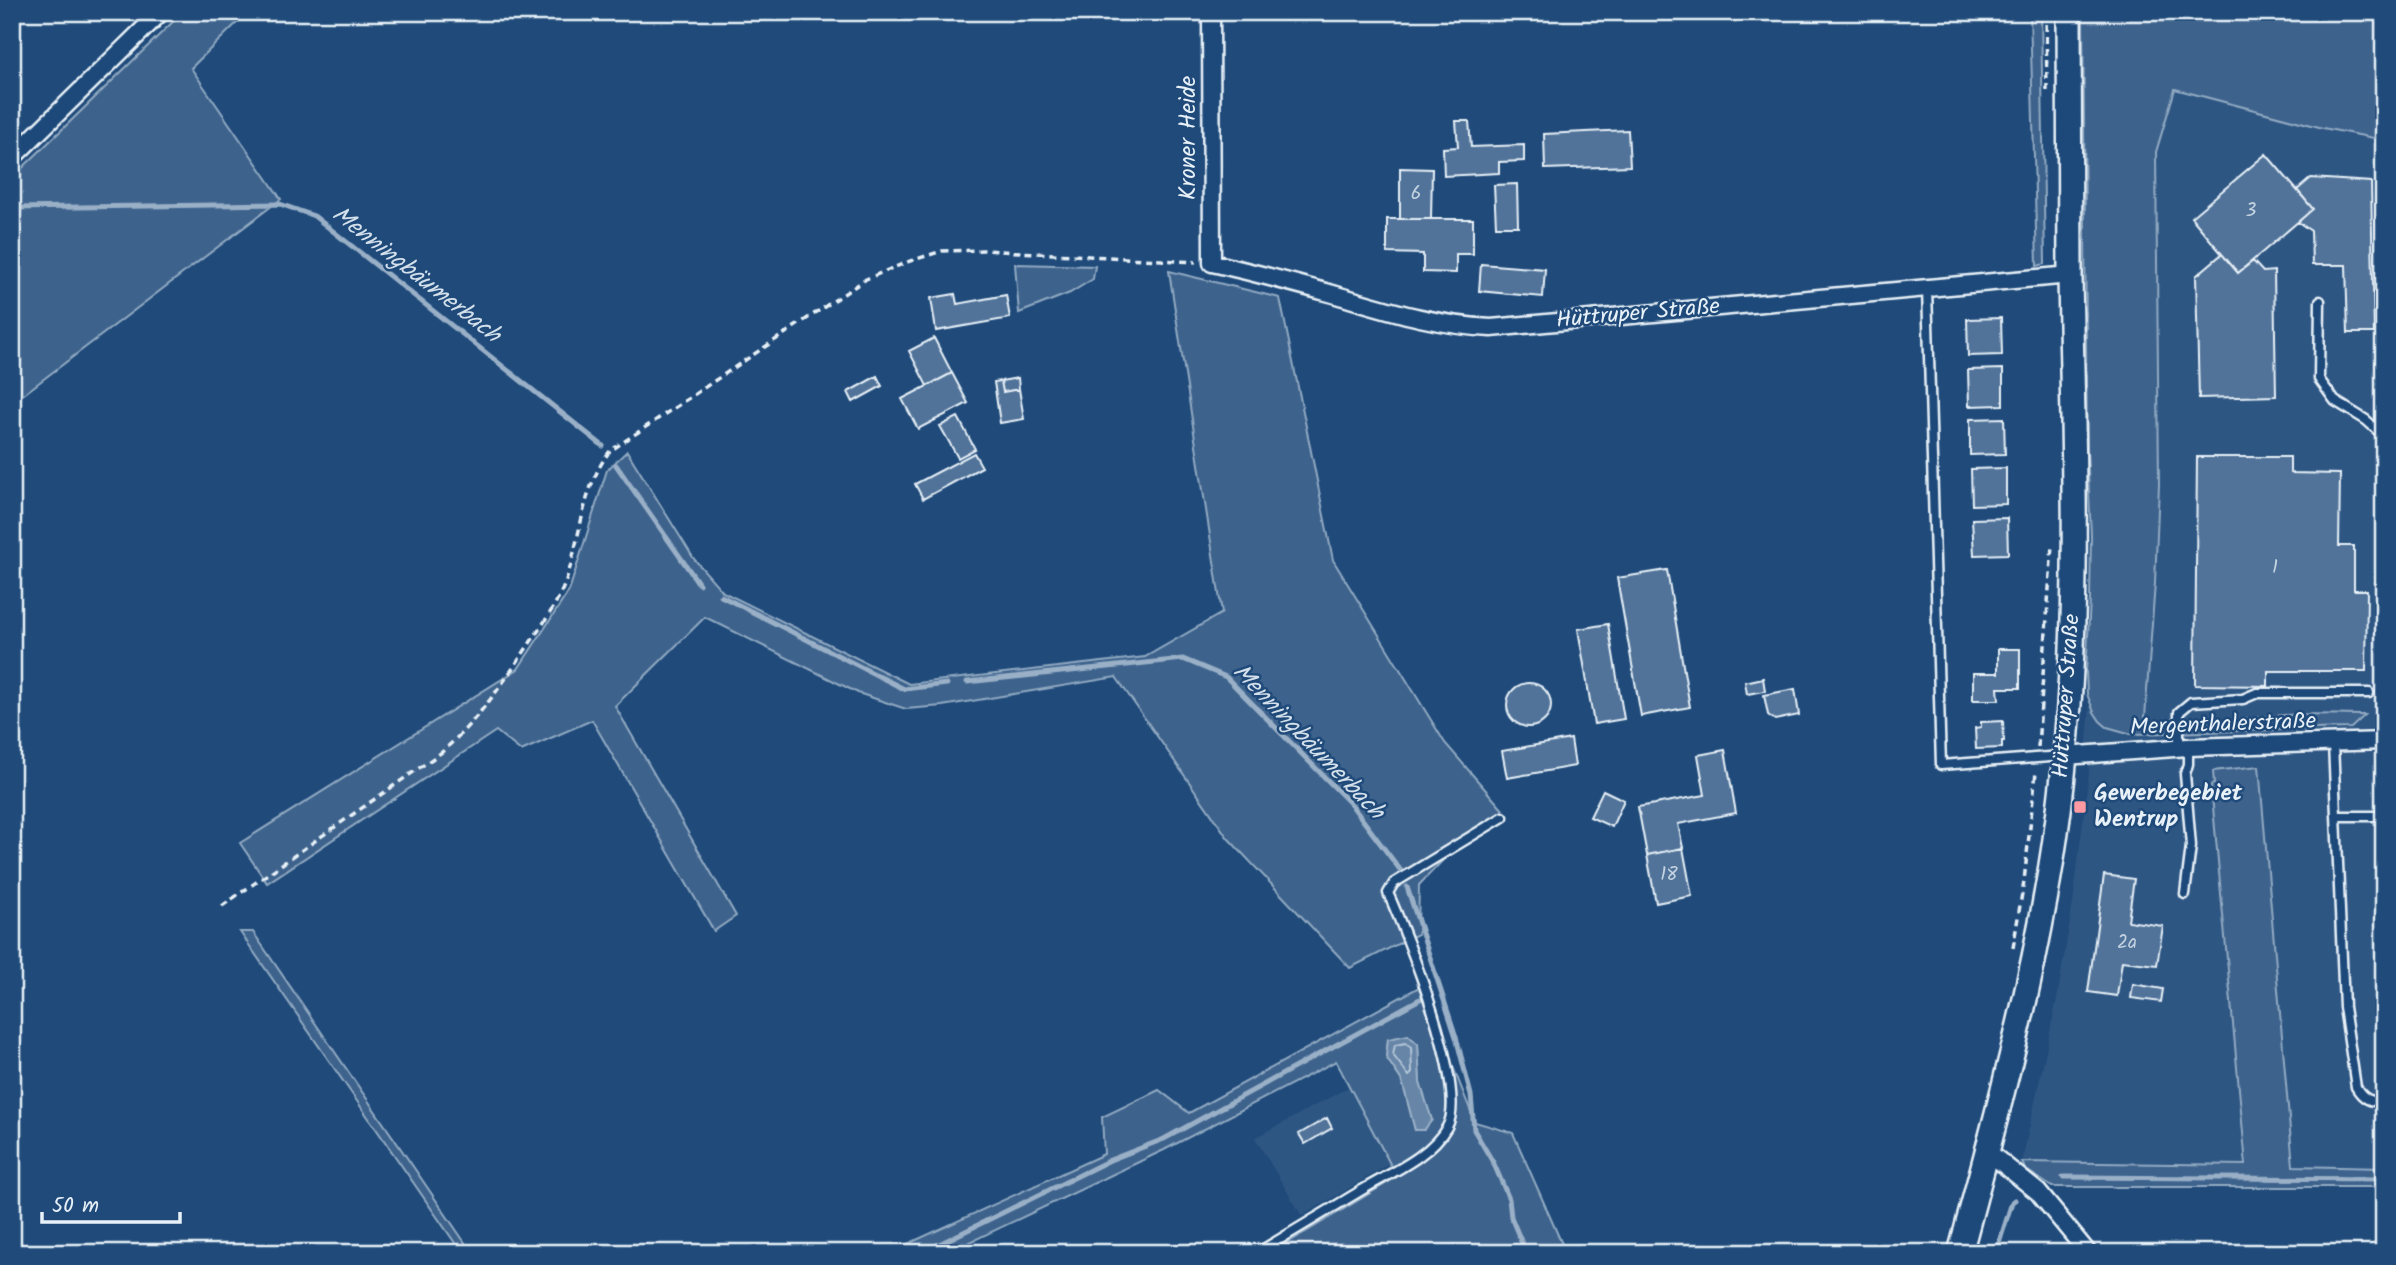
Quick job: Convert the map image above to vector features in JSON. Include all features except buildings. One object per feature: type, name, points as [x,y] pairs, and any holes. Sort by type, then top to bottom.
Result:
[{"type":"main road","name":"Hüttruper Straße","points":[[1960,1253],[2032,970],[2048,884],[2065,756],[2073,636],[2076,512],[2070,275],[2069,12]]},
{"type":"street","points":[[12,158],[161,12]]},
{"type":"street","name":"Kroner Heide","points":[[1212,12],[1212,263]]},
{"type":"street","name":"Hüttruper Straße","points":[[1212,263],[1272,277],[1418,319],[1451,326],[1491,328],[2070,275]]},
{"type":"street","name":"Mergenthalerstraße","points":[[2065,756],[2183,747],[2384,741]]},
{"type":"street","points":[[1987,1151],[2038,1192],[2088,1253]]},
{"type":"lane","points":[[1927,288],[1941,765],[2065,756]]},
{"type":"lane","points":[[2320,301],[2319,379],[2335,401],[2366,420],[2384,436]]},
{"type":"lane","points":[[2185,894],[2191,846],[2185,774],[2188,764],[2179,712],[2191,702],[2243,699],[2257,693],[2369,693]]},
{"type":"lane","points":[[2333,743],[2344,1007],[2356,1087],[2363,1098],[2384,1102]]},
{"type":"lane","points":[[2336,816],[2384,816]]},
{"type":"lane","points":[[1257,1253],[1424,1152],[1448,1126],[1452,1101],[1442,1044],[1405,934],[1388,893],[1394,883],[1503,817]]},
{"type":"path","points":[[2046,12],[2047,96]]},
{"type":"path","points":[[222,906],[442,752],[471,725],[497,692],[546,619],[565,584],[594,476],[610,451],[866,279],[942,251],[983,250],[1212,263]]},
{"type":"path","points":[[2011,960],[2024,881],[2037,758],[2052,541]]},
{"type":"shaded area","points":[[183,12],[248,12],[191,68],[281,199],[12,403],[12,178]]},
{"type":"shaded area","points":[[2030,12],[2041,12],[2045,264],[2037,266]]},
{"type":"shaded area","points":[[2083,12],[2384,12],[2384,140],[2323,128],[2175,89],[2156,152],[2159,484],[2145,717],[2174,725],[2192,725],[2284,715],[2365,715],[2351,728],[2132,734],[2107,727],[2100,721],[2087,694],[2091,535],[2087,449]]},
{"type":"shaded area","name":"Gewerbegebiet Wentrup","points":[[2098,12],[2384,12],[2384,1168],[2022,1162],[2057,999],[2073,903],[2089,771],[2087,742],[2100,579]]},
{"type":"shaded area","points":[[1015,264],[1095,266],[1093,279],[1070,293],[1019,313]]},
{"type":"shaded area","points":[[1169,271],[1280,298],[1333,560],[1445,743],[1503,810],[1445,858],[1419,885],[1418,934],[1350,968],[1228,838],[1116,677],[942,706],[906,709],[858,693],[705,617],[615,706],[736,916],[714,931],[592,720],[521,751],[496,731],[267,883],[240,843],[518,669],[569,591],[607,470],[627,451],[694,559],[723,592],[909,684],[1145,657],[1222,613]]},
{"type":"shaded area","points":[[2259,766],[2293,1166],[2384,1168],[2384,1187],[2052,1187],[2025,1169],[2022,1162],[2246,1165],[2211,785],[2214,784],[2213,771]]},
{"type":"shaded area","points":[[240,932],[253,932],[472,1253],[462,1253]]},
{"type":"shaded area","points":[[1421,986],[1475,1122],[1513,1133],[1566,1253],[1271,1253],[1397,1177],[1336,1061],[1164,1150],[947,1253],[888,1253],[1104,1154],[1102,1117],[1159,1090],[1189,1113]],"holes":[[[1388,1039],[1418,1044],[1420,1083],[1432,1120],[1415,1130],[1402,1081],[1386,1057]]]},
{"type":"shaded area","points":[[1349,1087],[1390,1164],[1302,1216],[1255,1138]]},
{"type":"water","points":[[1408,1035],[1418,1044],[1420,1083],[1432,1120],[1424,1130],[1415,1130],[1402,1081],[1386,1057],[1388,1039]]},
{"type":"waterway","name":"Menningbäumerbach","points":[[12,208],[280,204],[314,216],[603,446]]},
{"type":"waterway","name":"Menningbäumerbach","points":[[616,465],[699,584]]},
{"type":"waterway","name":"Menningbäumerbach","points":[[721,596],[904,689],[947,684]]},
{"type":"waterway","name":"Menningbäumerbach","points":[[967,682],[1183,659],[1226,677],[1350,803],[1401,871]]},
{"type":"waterway","name":"Menningbäumerbach","points":[[1407,887],[1456,1037],[1471,1095],[1474,1130],[1494,1164],[1509,1199],[1511,1217],[1526,1253]]},
{"type":"waterway","points":[[921,1253],[1110,1160],[1164,1139],[1420,999]]},
{"type":"waterway","points":[[2063,1177],[2384,1179]]},
{"type":"waterway","points":[[1996,1253],[2012,1202],[2015,1200]]},
{"type":"place","name":"Gewerbegebiet Wentrup","points":[[2080,807]]}]
